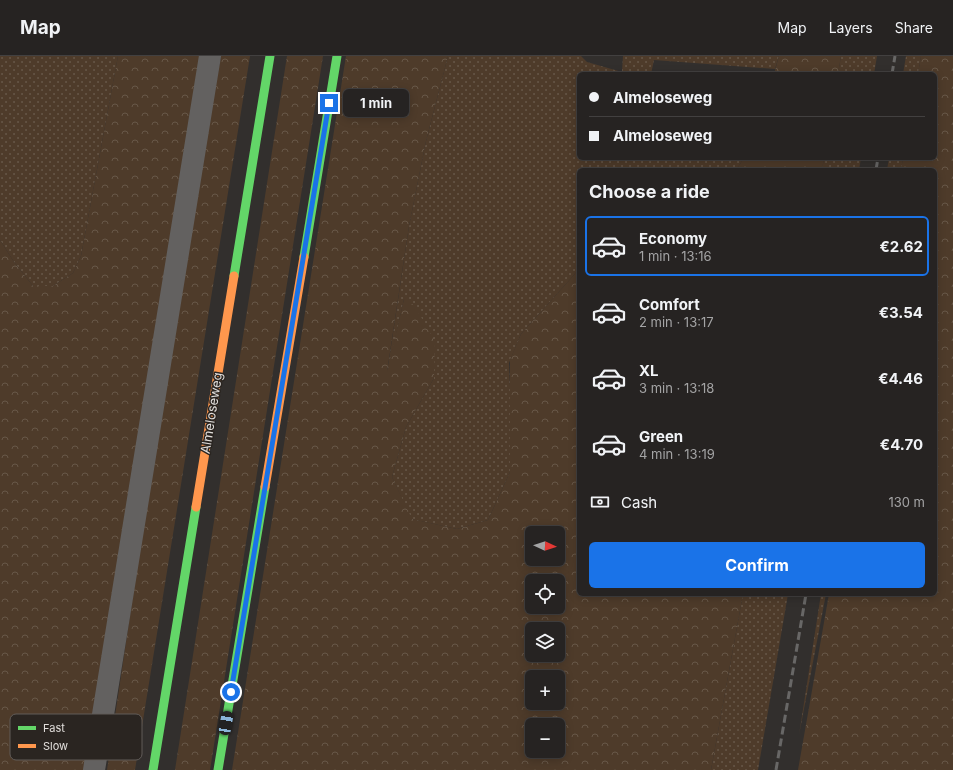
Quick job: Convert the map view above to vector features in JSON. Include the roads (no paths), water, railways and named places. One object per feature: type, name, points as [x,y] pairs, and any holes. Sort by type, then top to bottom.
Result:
[{"type":"main road","name":"Almeloseweg","points":[[153,770],[270,56]]},
{"type":"main road","points":[[218,770],[337,56]]},
{"type":"street","points":[[103,714],[210,56]]},
{"type":"street","points":[[94,770],[96,760]]},
{"type":"railway","points":[[892,72],[895,56]]},
{"type":"railway","points":[[876,168],[878,160]]},
{"type":"railway","points":[[776,770],[806,596]]}]
